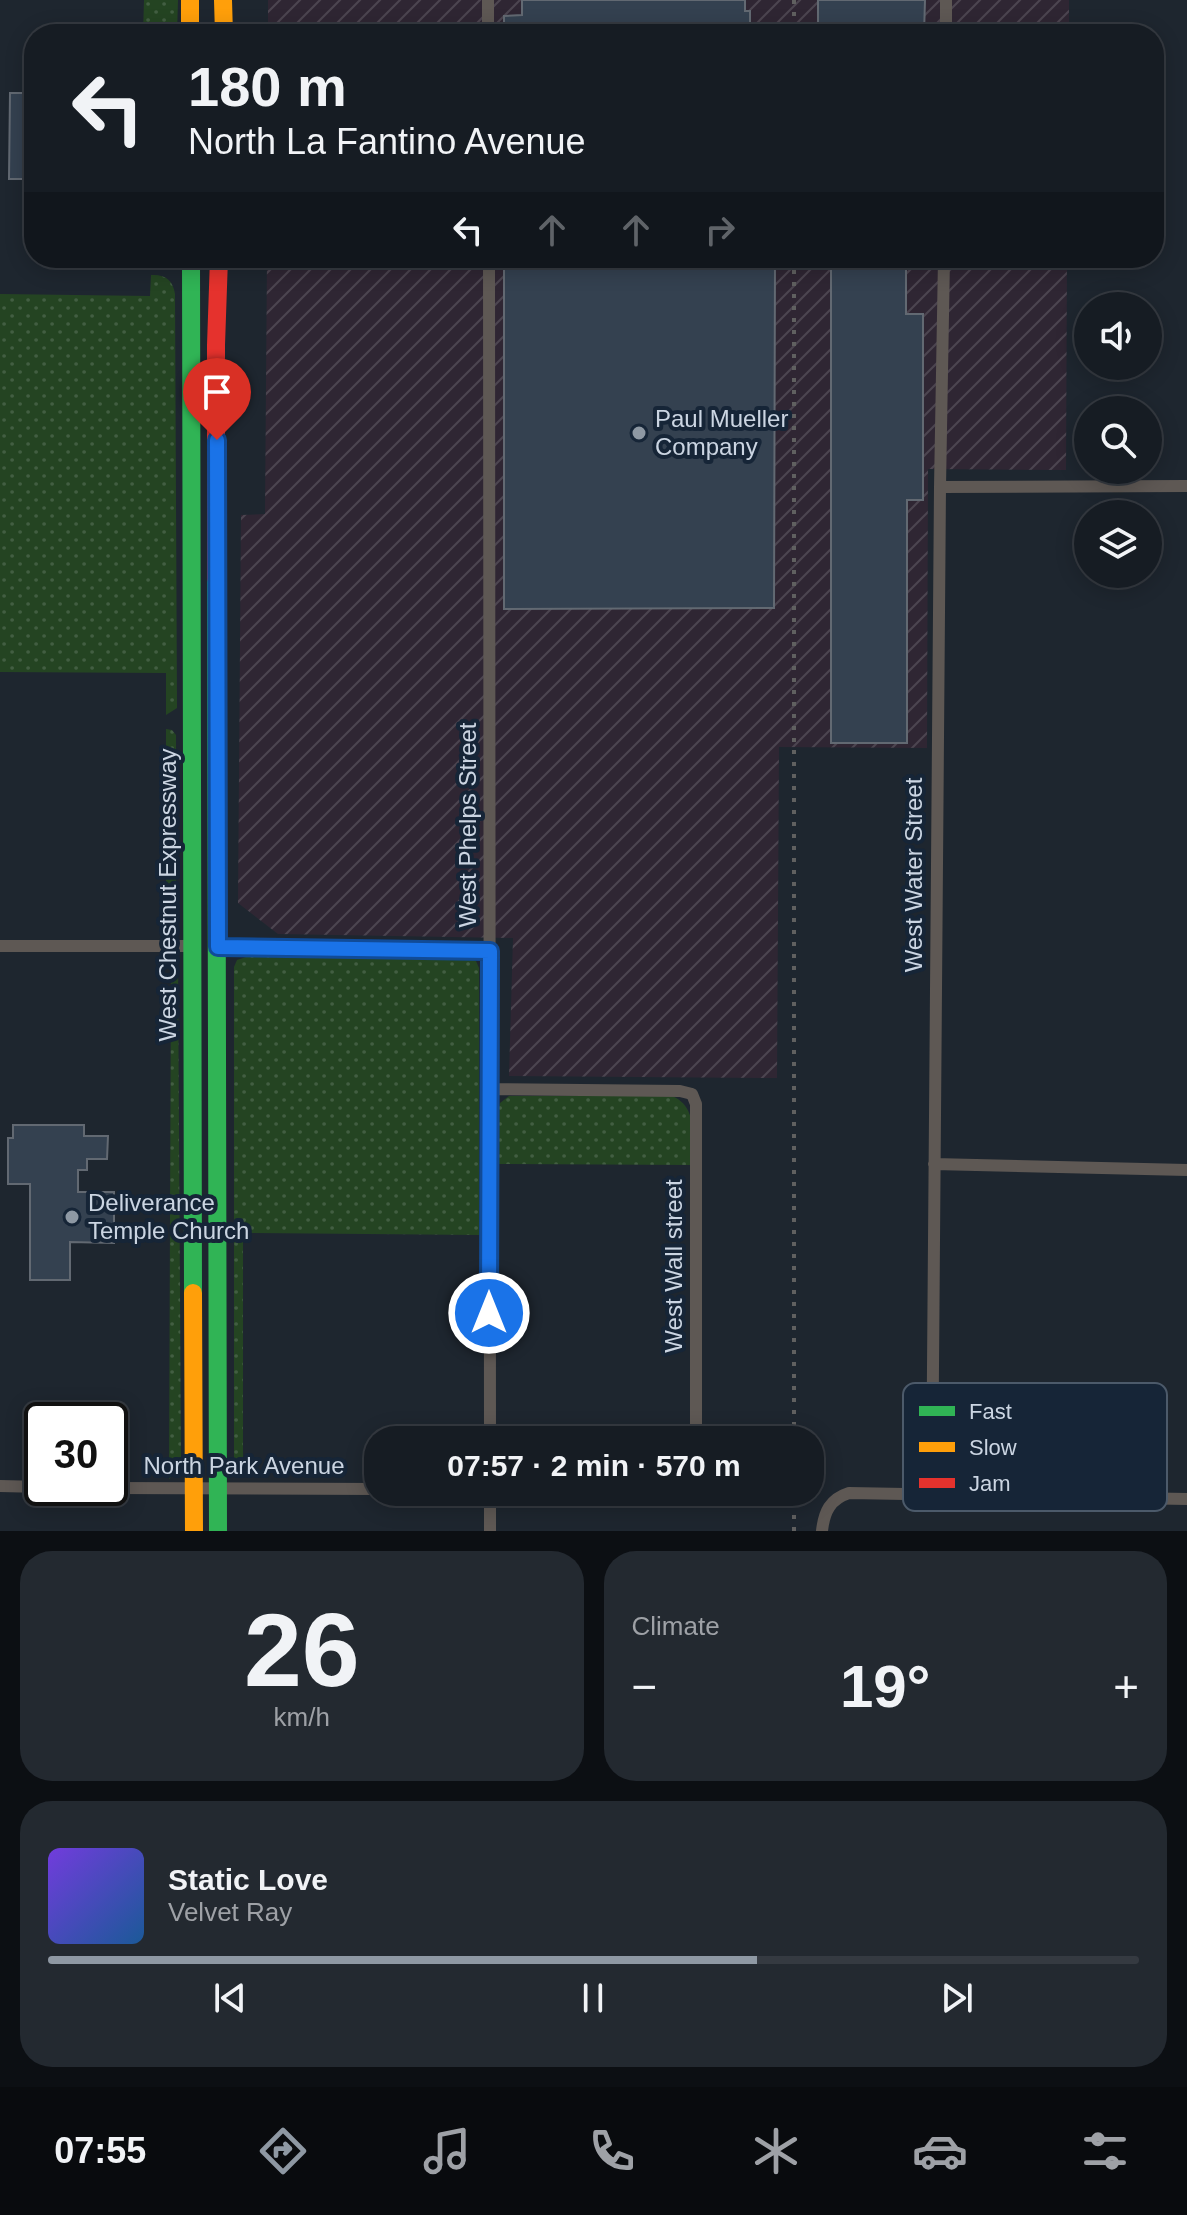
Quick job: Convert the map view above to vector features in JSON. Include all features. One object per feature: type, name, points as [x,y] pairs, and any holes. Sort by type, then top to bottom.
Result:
[{"type":"main road","points":[[190,0],[190,24]]},
{"type":"main road","points":[[223,0],[224,24]]},
{"type":"main road","name":"West Chestnut Expressway","points":[[191,268],[194,1531]]},
{"type":"main road","name":"West Chestnut Expressway","points":[[218,1531],[216,345],[219,268]]},
{"type":"street","points":[[488,0],[488,24]]},
{"type":"street","points":[[946,0],[946,24]]},
{"type":"street","name":"West Phelps Street","points":[[489,268],[490,1426]]},
{"type":"street","name":"West Water Street","points":[[933,1383],[944,268]]},
{"type":"street","points":[[940,487],[1187,486]]},
{"type":"street","points":[[0,946],[192,946]]},
{"type":"street","points":[[218,947],[490,951]]},
{"type":"street","name":"West Wall street","points":[[489,1089],[680,1091],[692,1094],[696,1104],[696,1426]]},
{"type":"street","points":[[934,1164],[1187,1170]]},
{"type":"street","points":[[0,1486],[24,1487]]},
{"type":"street","name":"North Park Avenue","points":[[128,1488],[364,1489]]},
{"type":"street","points":[[822,1531],[826,1510],[839,1496],[861,1492],[903,1493]]},
{"type":"street","points":[[1167,1499],[1187,1499]]},
{"type":"street","points":[[490,1506],[490,1531]]},
{"type":"shaded area","points":[[268,0],[1069,0],[1069,24],[268,24]]},
{"type":"shaded area","points":[[267,268],[1067,268],[1066,470],[928,469],[927,748],[779,747],[777,1078],[509,1076],[513,938],[278,934],[238,903],[241,515],[265,514]]},
{"type":"green space","points":[[144,0],[178,0],[177,24],[143,24]]},
{"type":"green space","points":[[151,275],[168,279],[175,294],[177,708],[166,715],[166,673],[0,672],[0,294],[150,296]]},
{"type":"green space","points":[[166,729],[176,735],[176,931],[171,939],[166,940]]},
{"type":"green space","points":[[249,956],[470,958],[476,961],[479,968],[479,1235],[243,1233],[243,1478],[234,1471],[234,967],[237,960]]},
{"type":"green space","points":[[171,958],[178,963],[181,1461],[179,1470],[169,1479]]},
{"type":"green space","points":[[509,1096],[672,1096],[681,1101],[690,1116],[693,1165],[499,1164],[498,1110],[500,1103]]},
{"type":"building","points":[[522,0],[745,0],[745,11],[750,11],[750,24],[504,24],[504,16],[522,15]]},
{"type":"building","points":[[818,0],[925,0],[924,24],[818,24]]},
{"type":"building","points":[[10,93],[24,93],[24,179],[9,179]]},
{"type":"building","name":"Paul Mueller Company","points":[[504,268],[775,268],[774,608],[504,609]]},
{"type":"building","points":[[831,268],[906,268],[906,314],[923,314],[923,500],[907,500],[907,743],[831,743]]},
{"type":"building","name":"Deliverance Temple Church","points":[[13,1125],[84,1125],[84,1136],[108,1136],[107,1159],[87,1159],[87,1170],[78,1170],[78,1192],[114,1192],[114,1243],[70,1242],[70,1280],[30,1280],[30,1184],[8,1184],[8,1138],[13,1138]]},
{"type":"railway","points":[[794,0],[794,24]]},
{"type":"railway","points":[[794,268],[794,1426]]},
{"type":"railway","points":[[794,1506],[794,1531]]},
{"type":"traffic: fast","points":[[191,268],[193,1293]]},
{"type":"traffic: fast","points":[[216,578],[218,1531]]},
{"type":"traffic: slow","points":[[190,0],[190,24]]},
{"type":"traffic: slow","points":[[223,0],[224,24]]},
{"type":"traffic: slow","points":[[193,1293],[194,1531]]},
{"type":"traffic: jam","points":[[216,578],[219,268]]},
{"type":"place","name":"Paul Mueller Company","points":[[639,433]]},
{"type":"place","name":"Deliverance Temple Church","points":[[72,1217]]},
{"type":"route","points":[[217,440],[218,947],[490,951],[489,1313]]}]
